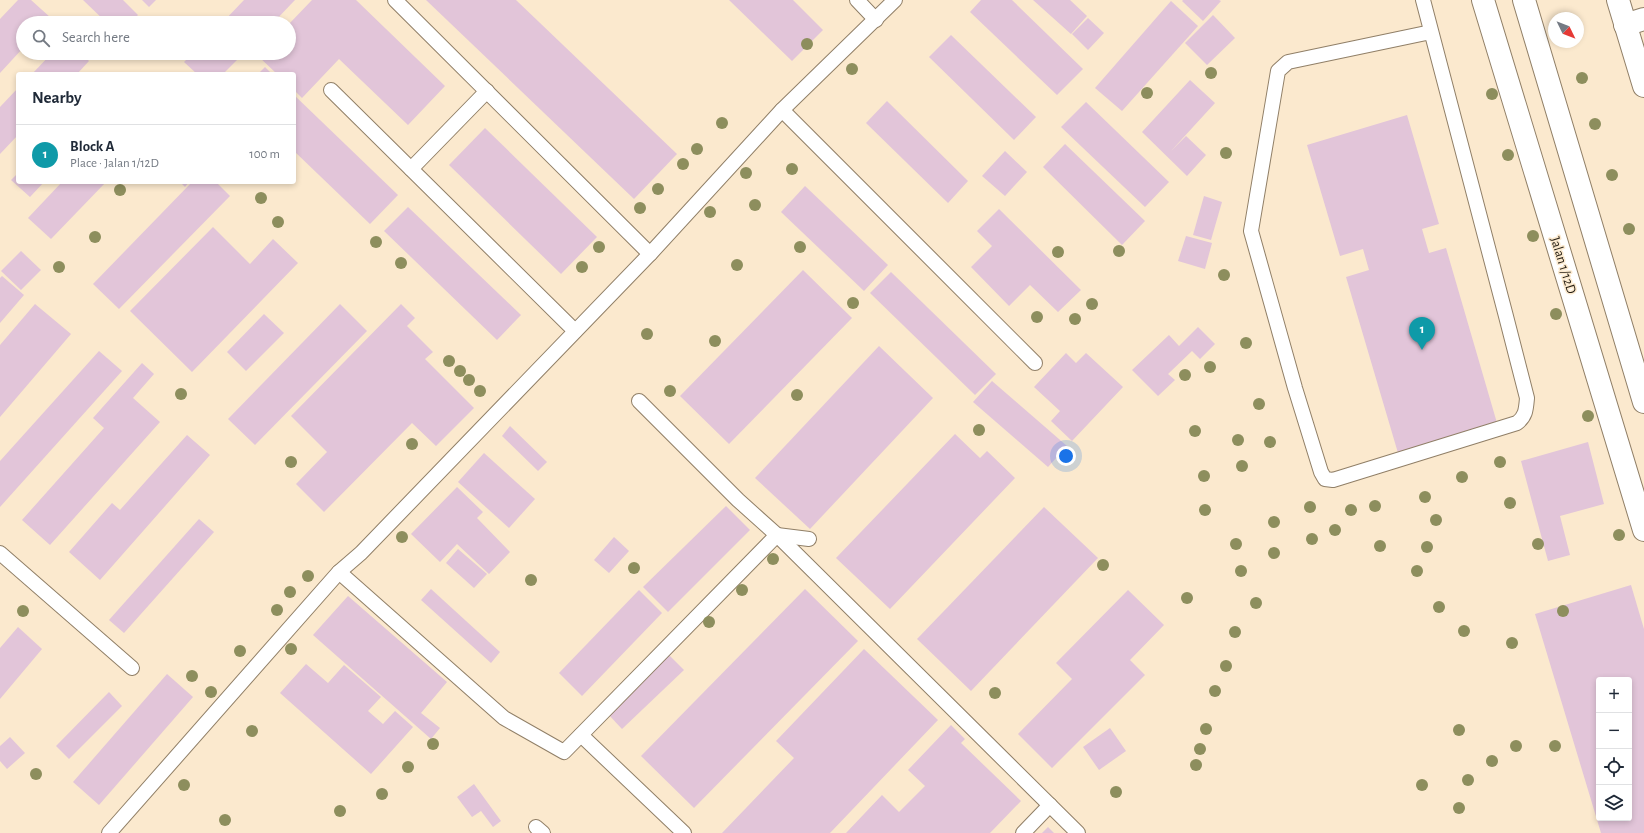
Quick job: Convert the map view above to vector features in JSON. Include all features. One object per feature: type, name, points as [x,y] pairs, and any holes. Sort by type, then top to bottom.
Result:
[{"type":"street","name":"Jalan 1/12D","points":[[1483,0],[1644,530]]},
{"type":"street","points":[[1524,0],[1644,402]]},
{"type":"street","points":[[1618,0],[1635,22],[1644,86]]},
{"type":"lane","points":[[395,0],[650,254]]},
{"type":"lane","points":[[856,0],[876,20]]},
{"type":"lane","points":[[109,833],[339,572],[361,553],[650,254],[782,110],[896,0]]},
{"type":"lane","points":[[1423,0],[1527,398],[1524,417],[1517,423],[1495,430],[1333,480],[1325,479],[1321,472],[1294,388],[1251,231],[1278,71],[1288,62],[1431,32]]},
{"type":"lane","points":[[332,90],[575,331]]},
{"type":"lane","points":[[411,169],[487,92]]},
{"type":"lane","points":[[782,110],[1035,363]]},
{"type":"lane","points":[[640,401],[738,500],[777,535],[1078,833]]},
{"type":"lane","points":[[339,572],[504,718],[564,752],[777,535]]},
{"type":"lane","points":[[777,535],[809,539]]},
{"type":"lane","points":[[0,553],[132,668]]},
{"type":"lane","points":[[581,735],[684,833]]},
{"type":"lane","points":[[1023,833],[1050,805]]},
{"type":"building","points":[[18,0],[31,0],[49,16],[16,16],[16,56],[0,73],[0,19]]},
{"type":"building","points":[[83,0],[123,0],[138,15],[137,16],[100,16]]},
{"type":"building","points":[[142,0],[156,0],[149,7]]},
{"type":"building","points":[[244,0],[295,0],[280,16],[229,16]]},
{"type":"building","points":[[312,0],[356,0],[445,86],[408,125],[339,59],[302,98],[296,92],[296,72],[275,72],[262,60],[296,60],[296,17]]},
{"type":"building","points":[[426,0],[516,0],[677,154],[634,199]]},
{"type":"building","points":[[729,0],[793,0],[823,30],[792,61]]},
{"type":"building","points":[[981,0],[1012,0],[1083,69],[1057,95],[970,12]]},
{"type":"building","points":[[1033,0],[1070,0],[1087,16],[1071,34]]},
{"type":"building","points":[[1171,1],[1198,26],[1122,111],[1095,88]]},
{"type":"building","points":[[1182,1],[1221,1],[1203,21]]},
{"type":"building","points":[[1213,15],[1235,38],[1207,65],[1185,43]]},
{"type":"building","points":[[1088,18],[1104,33],[1088,50],[1072,34]]},
{"type":"building","points":[[951,35],[1036,117],[1014,140],[929,57]]},
{"type":"building","points":[[45,60],[89,61],[79,72],[34,72]]},
{"type":"building","points":[[186,60],[237,60],[225,72],[195,72],[184,62]]},
{"type":"building","points":[[265,67],[270,72],[260,72]]},
{"type":"building","points":[[1190,80],[1215,103],[1171,151],[1186,136],[1206,155],[1187,176],[1142,132]]},
{"type":"building","points":[[16,90],[16,137],[0,154],[0,107]]},
{"type":"building","points":[[296,97],[398,195],[370,224],[296,153]]},
{"type":"building","points":[[887,101],[968,181],[948,203],[866,123]]},
{"type":"building","points":[[1086,102],[1169,182],[1145,207],[1061,127]]},
{"type":"building","points":[[1407,115],[1439,224],[1422,229],[1429,253],[1446,248],[1497,423],[1398,453],[1346,277],[1369,270],[1363,249],[1340,256],[1307,145]]},
{"type":"building","points":[[485,128],[597,237],[561,274],[449,165]]},
{"type":"building","points":[[1065,144],[1145,221],[1122,245],[1043,167]]},
{"type":"building","points":[[1005,151],[1027,172],[1005,196],[982,176]]},
{"type":"building","points":[[16,175],[16,184],[42,184],[30,197],[11,180]]},
{"type":"building","points":[[60,184],[104,184],[51,239],[28,218]]},
{"type":"building","points":[[190,184],[218,184],[230,196],[119,309],[93,284]]},
{"type":"building","points":[[805,186],[888,265],[864,291],[781,212]]},
{"type":"building","points":[[1204,196],[1222,202],[1211,240],[1193,235]]},
{"type":"building","points":[[408,207],[521,315],[497,340],[384,231]]},
{"type":"building","points":[[999,209],[1081,290],[1058,312],[1030,285],[1009,306],[971,267],[992,246],[977,231]]},
{"type":"building","points":[[213,227],[250,264],[273,239],[298,263],[192,372],[130,311]]},
{"type":"building","points":[[1186,236],[1212,243],[1205,269],[1178,261]]},
{"type":"building","points":[[21,251],[41,270],[21,290],[1,271]]},
{"type":"building","points":[[803,270],[852,318],[729,444],[680,396]]},
{"type":"building","points":[[891,272],[996,374],[975,395],[870,293]]},
{"type":"building","points":[[2,276],[24,295],[0,323],[0,278]]},
{"type":"building","points":[[35,304],[71,334],[0,417],[0,345]]},
{"type":"building","points":[[340,304],[367,331],[255,445],[228,419]]},
{"type":"building","points":[[401,304],[415,318],[407,326],[433,352],[425,359],[474,408],[436,446],[412,423],[324,512],[296,484],[327,452],[291,416]]},
{"type":"building","points":[[264,314],[284,333],[246,371],[227,352]]},
{"type":"building","points":[[1198,327],[1215,344],[1200,359],[1192,351],[1168,374],[1175,380],[1158,396],[1132,370],[1169,335],[1179,346]]},
{"type":"building","points":[[879,346],[933,398],[810,529],[755,478]]},
{"type":"building","points":[[99,351],[122,371],[0,507],[0,461]]},
{"type":"building","points":[[1066,353],[1076,363],[1086,353],[1123,387],[1072,441],[1051,421],[1060,411],[1034,387]]},
{"type":"building","points":[[142,363],[154,374],[133,398],[160,422],[50,545],[22,520],[104,428],[93,418]]},
{"type":"building","points":[[992,381],[1067,446],[1048,467],[973,402]]},
{"type":"building","points":[[510,426],[547,462],[538,471],[502,436]]},
{"type":"building","points":[[955,434],[980,458],[987,451],[1015,478],[890,609],[836,558]]},
{"type":"building","points":[[187,435],[210,455],[100,580],[69,552],[112,503],[120,510]]},
{"type":"building","points":[[1588,442],[1604,504],[1560,516],[1570,555],[1548,561],[1521,461]]},
{"type":"building","points":[[484,453],[535,499],[509,528],[458,482]]},
{"type":"building","points":[[457,487],[483,512],[477,518],[510,552],[489,574],[457,544],[440,562],[411,534]]},
{"type":"building","points":[[726,506],[750,530],[668,612],[643,587]]},
{"type":"building","points":[[1044,507],[1098,558],[971,691],[917,639]]},
{"type":"building","points":[[199,519],[214,532],[124,633],[109,620]]},
{"type":"building","points":[[614,537],[629,551],[609,573],[594,560]]},
{"type":"building","points":[[458,549],[487,574],[474,588],[446,563]]},
{"type":"building","points":[[1631,585],[1644,629],[1644,833],[1601,833],[1597,821],[1632,821],[1632,677],[1596,677],[1596,816],[1535,614]]},
{"type":"building","points":[[431,589],[500,652],[491,663],[421,600]]},
{"type":"building","points":[[805,589],[858,641],[694,808],[641,756]]},
{"type":"building","points":[[639,590],[662,613],[582,696],[559,673]]},
{"type":"building","points":[[1128,590],[1164,625],[1130,660],[1145,675],[1052,768],[1018,734],[1072,679],[1056,663]]},
{"type":"building","points":[[348,596],[447,682],[421,713],[440,728],[431,739],[313,635]]},
{"type":"building","points":[[18,627],[42,649],[0,699],[0,648]]},
{"type":"building","points":[[864,649],[938,720],[830,833],[722,833],[794,758],[776,741]]},
{"type":"building","points":[[669,655],[684,670],[622,729],[608,714]]},
{"type":"building","points":[[306,664],[328,683],[344,665],[381,697],[368,711],[383,724],[395,711],[413,727],[371,774],[280,693]]},
{"type":"building","points":[[167,674],[193,697],[99,805],[73,782]]},
{"type":"building","points":[[109,692],[122,706],[69,759],[56,746]]},
{"type":"building","points":[[951,725],[965,739],[961,743],[1021,801],[990,833],[846,833],[882,795],[899,812],[925,786],[908,770]]},
{"type":"building","points":[[1110,728],[1126,751],[1099,770],[1083,747]]},
{"type":"building","points":[[10,737],[25,753],[7,769],[0,761],[0,746]]},
{"type":"building","points":[[474,784],[501,821],[493,827],[481,811],[472,817],[457,797]]},
{"type":"building","points":[[1048,827],[1054,833],[1042,833]]},
{"type":"place","name":"Block A","points":[[1422,350]]}]
